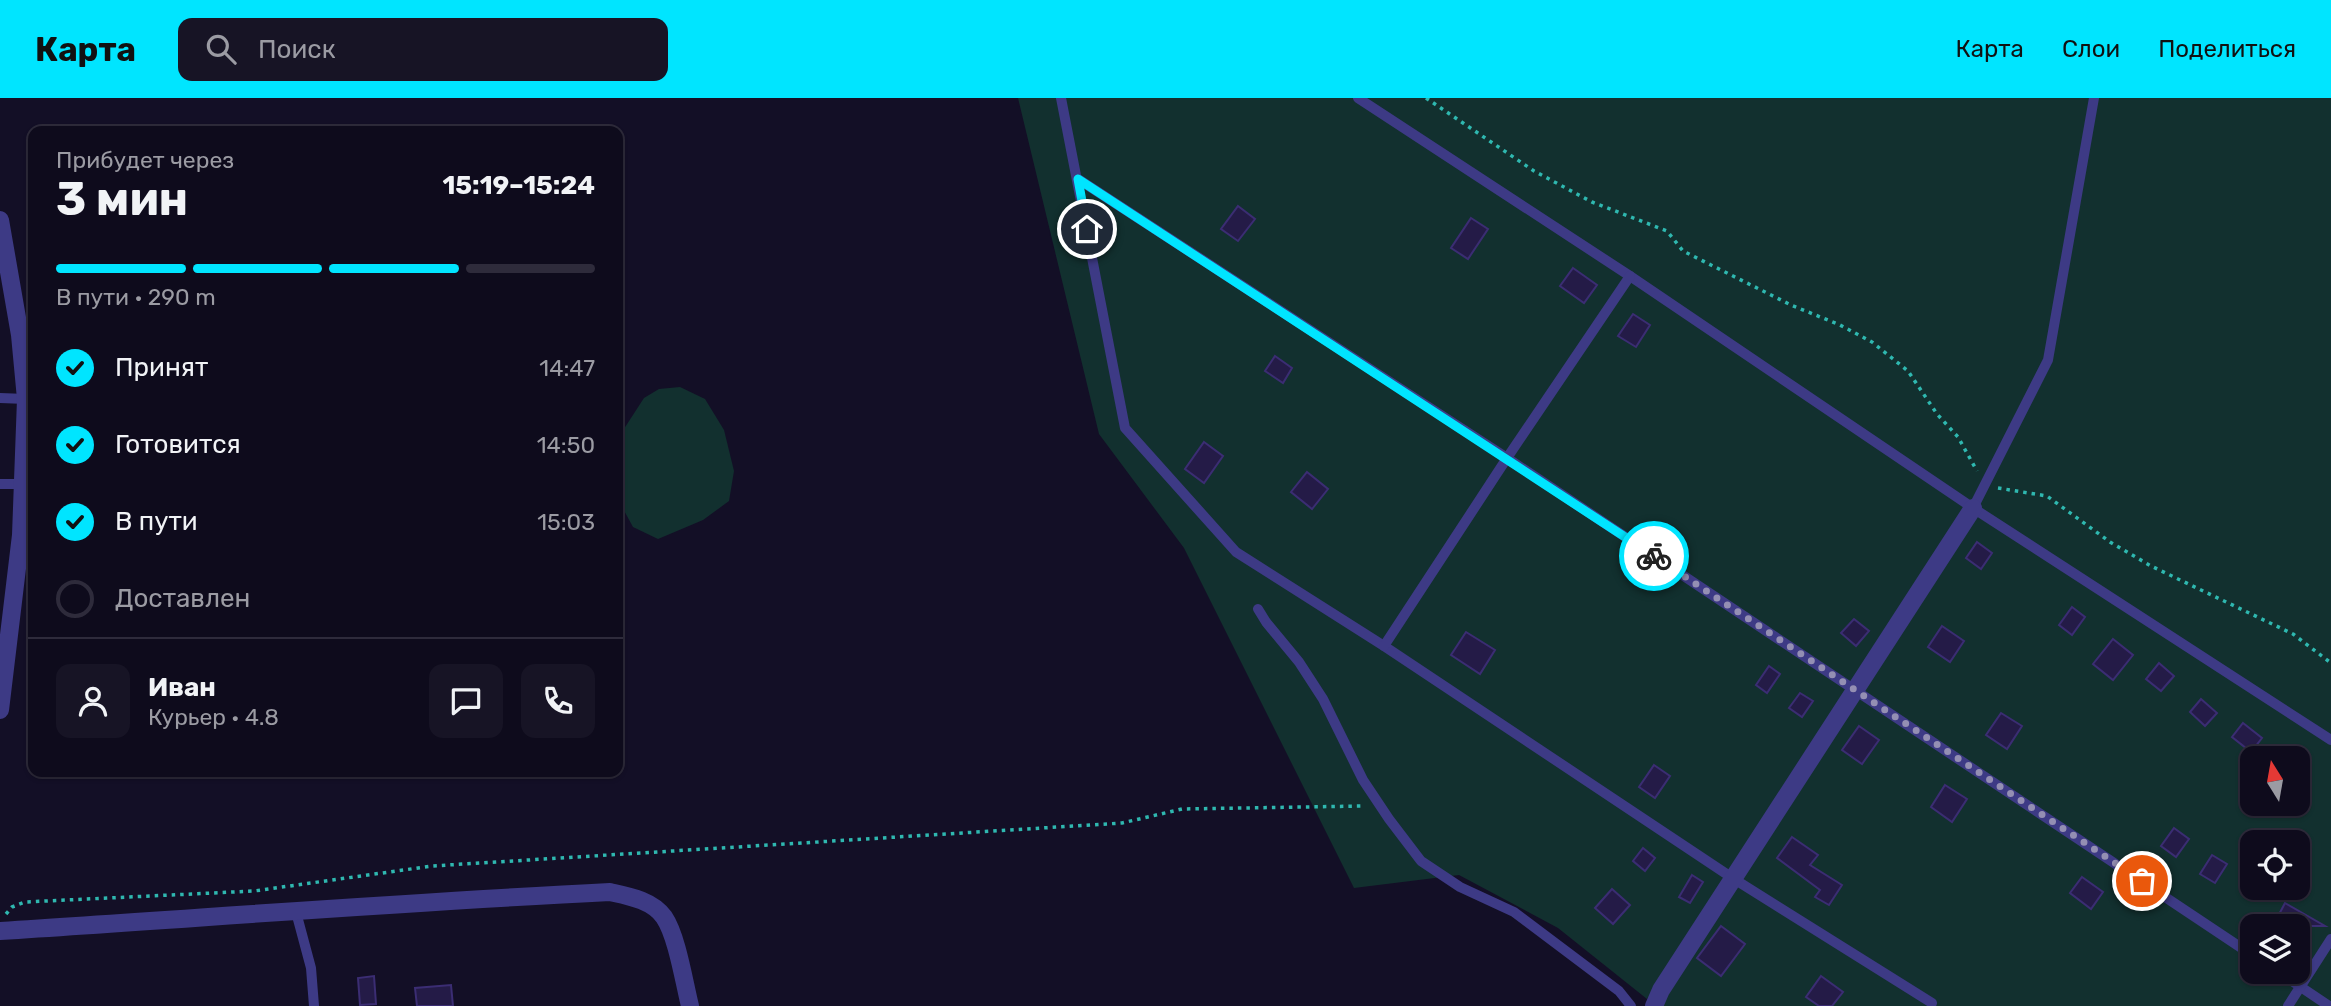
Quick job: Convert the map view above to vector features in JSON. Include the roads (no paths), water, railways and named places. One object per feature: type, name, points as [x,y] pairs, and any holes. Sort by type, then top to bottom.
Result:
[{"type":"street","points":[[0,220],[20,335],[26,400],[25,484],[20,548],[0,710]]},
{"type":"street","points":[[1654,1006],[1661,990],[1973,508]]},
{"type":"street","points":[[0,931],[409,902],[610,892],[632,896],[650,905],[664,917],[675,946],[690,1006]]},
{"type":"lane","points":[[1061,98],[1125,428],[1236,552],[1384,646],[1734,879],[1932,1003]]},
{"type":"lane","points":[[1357,98],[1630,276],[1973,508],[2331,740]]},
{"type":"lane","points":[[1973,508],[2048,360],[2094,98]]},
{"type":"lane","points":[[1078,179],[1507,458],[2240,947]]},
{"type":"lane","points":[[1384,646],[1630,276]]},
{"type":"lane","points":[[0,398],[26,400]]},
{"type":"lane","points":[[0,484],[25,484]]},
{"type":"lane","points":[[1258,609],[1300,662],[1317,689],[1363,780],[1421,861],[1460,887],[1514,912],[1619,991],[1631,1006]]},
{"type":"lane","points":[[296,912],[311,968],[314,1006]]},
{"type":"lane","points":[[2288,1006],[2331,939]]},
{"type":"lane","points":[[2296,984],[2329,1006]]}]
